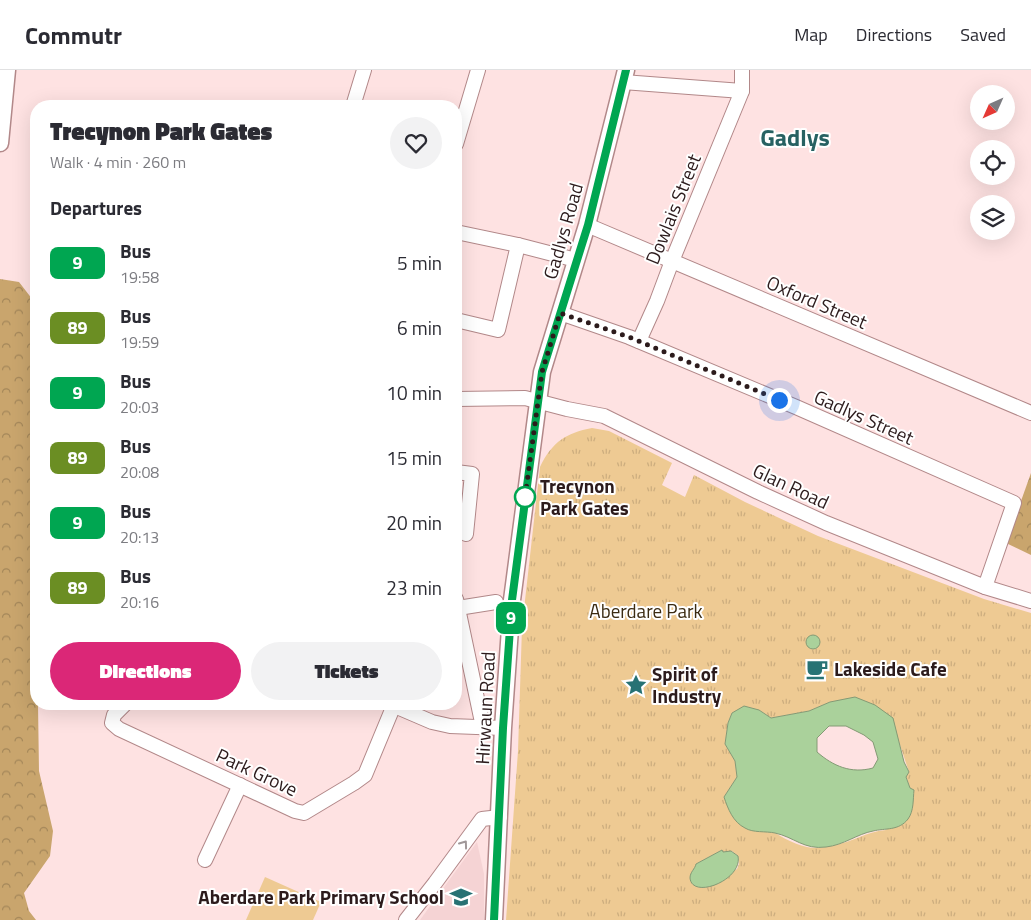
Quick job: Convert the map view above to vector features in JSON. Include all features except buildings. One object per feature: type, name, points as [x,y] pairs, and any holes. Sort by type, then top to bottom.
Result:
[{"type":"main road","points":[[0,143],[7,70]]},
{"type":"main road","name":"Gadlys Road","points":[[537,402],[542,372],[588,225],[624,76]]},
{"type":"main road","name":"Hirwaun Road","points":[[494,920],[503,728],[512,600],[537,402]]},
{"type":"street","points":[[355,100],[364,70]]},
{"type":"street","points":[[462,124],[478,70]]},
{"type":"street","points":[[624,76],[742,91],[742,70]]},
{"type":"street","name":"Dowlais Street","points":[[639,341],[742,91]]},
{"type":"street","name":"Oxford Street","points":[[588,225],[1031,413]]},
{"type":"street","points":[[462,233],[576,260]]},
{"type":"street","points":[[462,321],[498,330],[518,245]]},
{"type":"street","name":"Gadlys Street","points":[[560,313],[639,341],[796,407],[1014,503],[985,587]]},
{"type":"street","points":[[462,399],[525,398],[537,402]]},
{"type":"street","name":"Glan Road","points":[[537,402],[604,416],[817,519],[985,587],[1031,601]]},
{"type":"street","points":[[462,473],[472,474],[466,534]]},
{"type":"street","points":[[462,604],[496,602]]},
{"type":"street","points":[[462,628],[483,727]]},
{"type":"street","name":"Park Grove","points":[[119,710],[114,715],[112,723],[119,729],[295,811],[304,813],[354,783],[365,774],[390,710]]},
{"type":"street","points":[[405,710],[432,722],[450,726],[503,728]]},
{"type":"street","points":[[205,860],[240,785]]},
{"type":"street","points":[[406,920],[482,819],[500,817]]},
{"type":"shaded area","points":[[810,635],[816,635],[820,642],[816,649],[810,649],[806,645],[806,639]]},
{"type":"shaded area","points":[[855,697],[875,705],[893,718],[904,762],[909,772],[906,777],[910,788],[914,790],[910,816],[900,826],[867,832],[839,844],[826,847],[811,847],[771,832],[748,830],[731,815],[724,797],[737,777],[735,761],[725,744],[728,723],[732,713],[744,706],[759,710],[771,718],[809,711],[830,702]],"holes":[[[829,726],[846,726],[873,742],[878,759],[873,768],[865,770],[843,768],[817,752],[817,738]]]},
{"type":"shaded area","name":"Aberdare Park Primary School","points":[[477,842],[484,874],[484,920],[420,920]]},
{"type":"shaded area","points":[[722,850],[723,852],[731,851],[738,856],[737,865],[733,873],[717,884],[707,887],[699,887],[693,884],[690,876],[696,864]]},
{"type":"green space","points":[[0,279],[19,282],[30,296],[30,710],[38,710],[39,771],[53,831],[50,856],[24,893],[29,911],[36,920],[0,920]]},
{"type":"green space","name":"Aberdare Park","points":[[592,428],[609,431],[672,463],[662,485],[685,497],[694,475],[745,502],[818,536],[984,599],[1031,613],[1031,920],[506,920],[518,751],[522,627],[540,467],[555,445],[567,436]],"holes":[[[830,702],[899,742],[909,772],[906,776],[910,788],[886,830],[841,844],[810,848],[785,839],[724,797],[737,777],[735,761],[725,744],[728,723],[732,713],[759,710],[771,718],[809,711]],[[722,850],[723,852],[732,851],[738,856],[739,864],[737,869],[703,888],[692,872],[696,868],[696,864]]]},
{"type":"green space","points":[[1031,473],[1031,555],[1006,543]]},
{"type":"green space","points":[[265,877],[321,902],[313,920],[246,920]]},
{"type":"bus line","name":"9","points":[[494,920],[503,728],[512,600],[542,372],[588,225],[626,70]]},
{"type":"place","name":"Trecynon Park Gates","points":[[525,497]]},
{"type":"place","name":"Lakeside Cafe","points":[[817,669]]},
{"type":"place","name":"Spirit of Industry","points":[[636,685]]},
{"type":"place","name":"Aberdare Park Primary School","points":[[461,897]]},
{"type":"district","name":"Gadlys","points":[[795,138]]},
{"type":"route","points":[[525,497],[524,505],[542,372],[560,313],[629,337],[779,400]]}]
